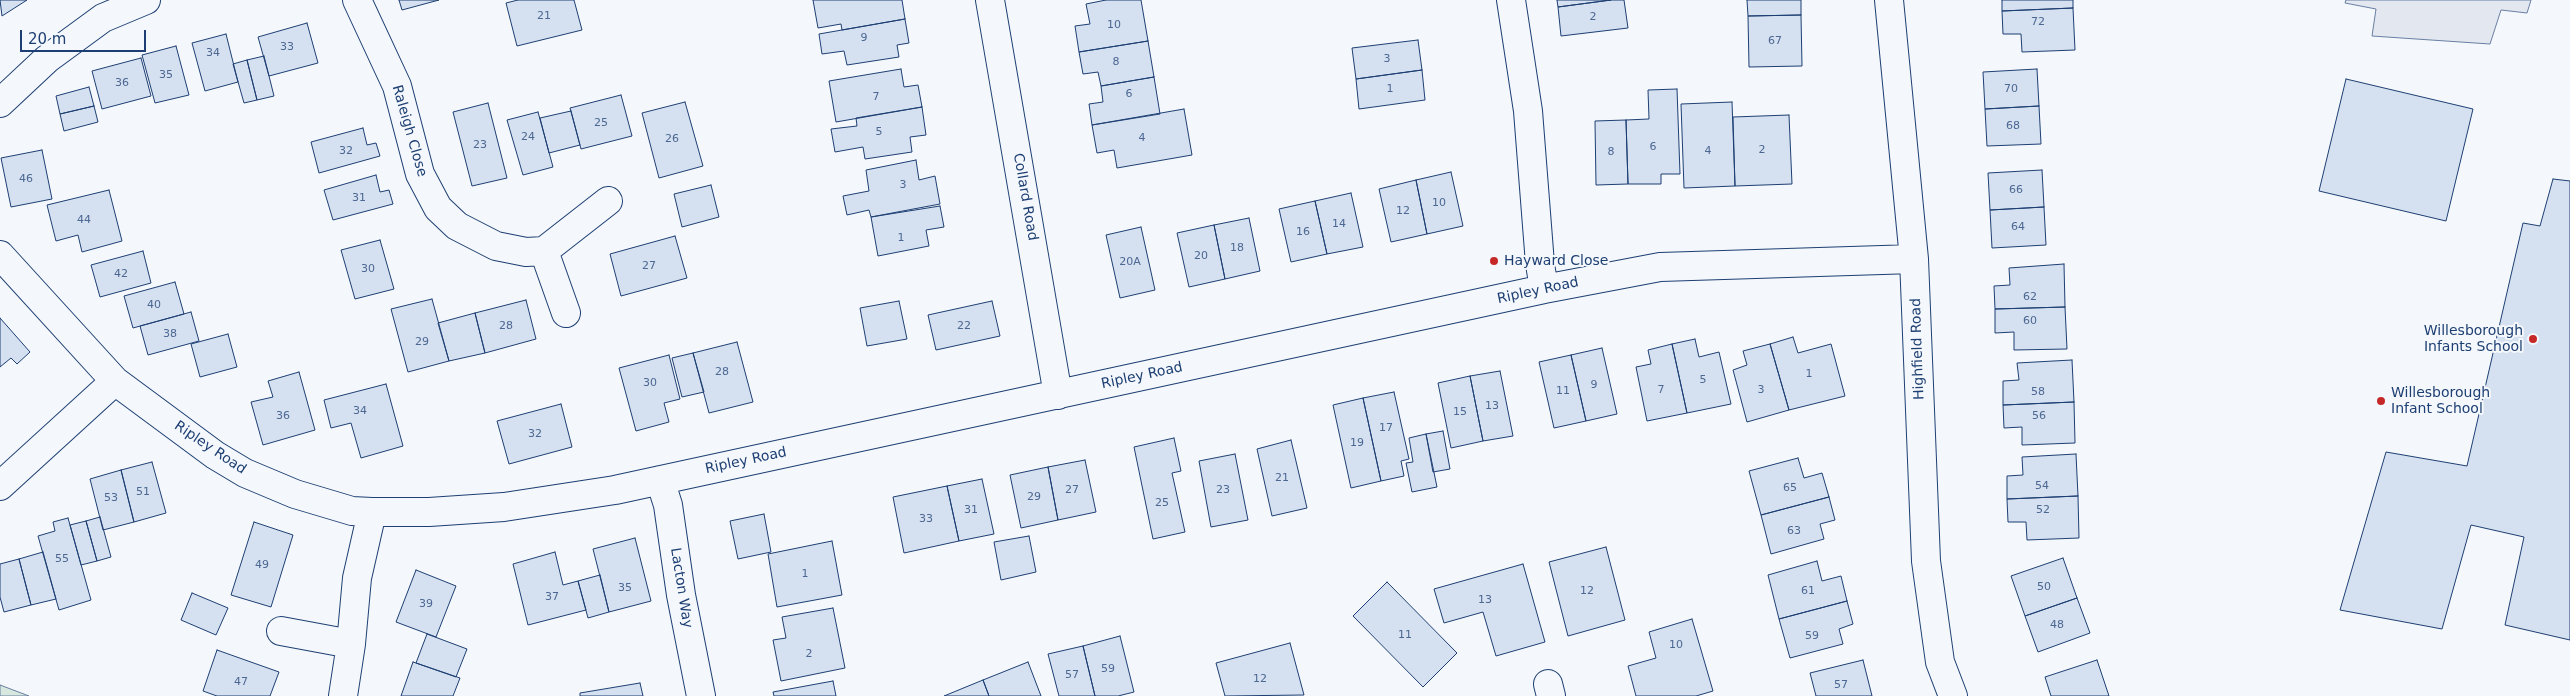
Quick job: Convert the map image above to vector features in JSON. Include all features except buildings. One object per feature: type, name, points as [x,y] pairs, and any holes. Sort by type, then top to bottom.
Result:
[{"type":"street","points":[[0,104],[97,9],[146,0]]},
{"type":"street","name":"Raleigh Close","points":[[357,0],[397,86],[420,174],[438,208],[457,226],[496,246],[526,252],[544,251]]},
{"type":"street","name":"Collard Road","points":[[990,0],[1058,394]]},
{"type":"street","points":[[1511,0],[1528,111],[1540,264],[1544,289]]},
{"type":"street","name":"Highfield Road","points":[[1889,0],[1914,259],[1926,560],[1940,662],[1953,696]]},
{"type":"street","points":[[566,313],[544,251],[608,201]]},
{"type":"street","name":"Ripley Road","points":[[0,255],[115,381],[215,455],[245,473],[305,497],[352,511],[372,512],[429,512],[504,506],[615,490],[1544,289],[1660,267],[1914,259]]},
{"type":"street","points":[[5,473],[115,381]]},
{"type":"street","name":"Lacton Way","points":[[660,480],[668,505],[681,595],[700,696]]},
{"type":"street","points":[[343,696],[351,644],[357,578],[372,512]]},
{"type":"street","points":[[280,631],[351,644]]},
{"type":"shaded area","points":[[2346,0],[2531,0],[2527,13],[2501,10],[2490,44],[2372,36],[2376,9],[2345,3]]},
{"type":"shaded area","points":[[0,685],[29,696],[0,696]]},
{"type":"place","name":"Hayward Close","points":[[1494,261]]},
{"type":"place","name":"Willesborough Infants School","points":[[2533,339]]},
{"type":"place","name":"Willesborough Infant School","points":[[2381,401]]}]
